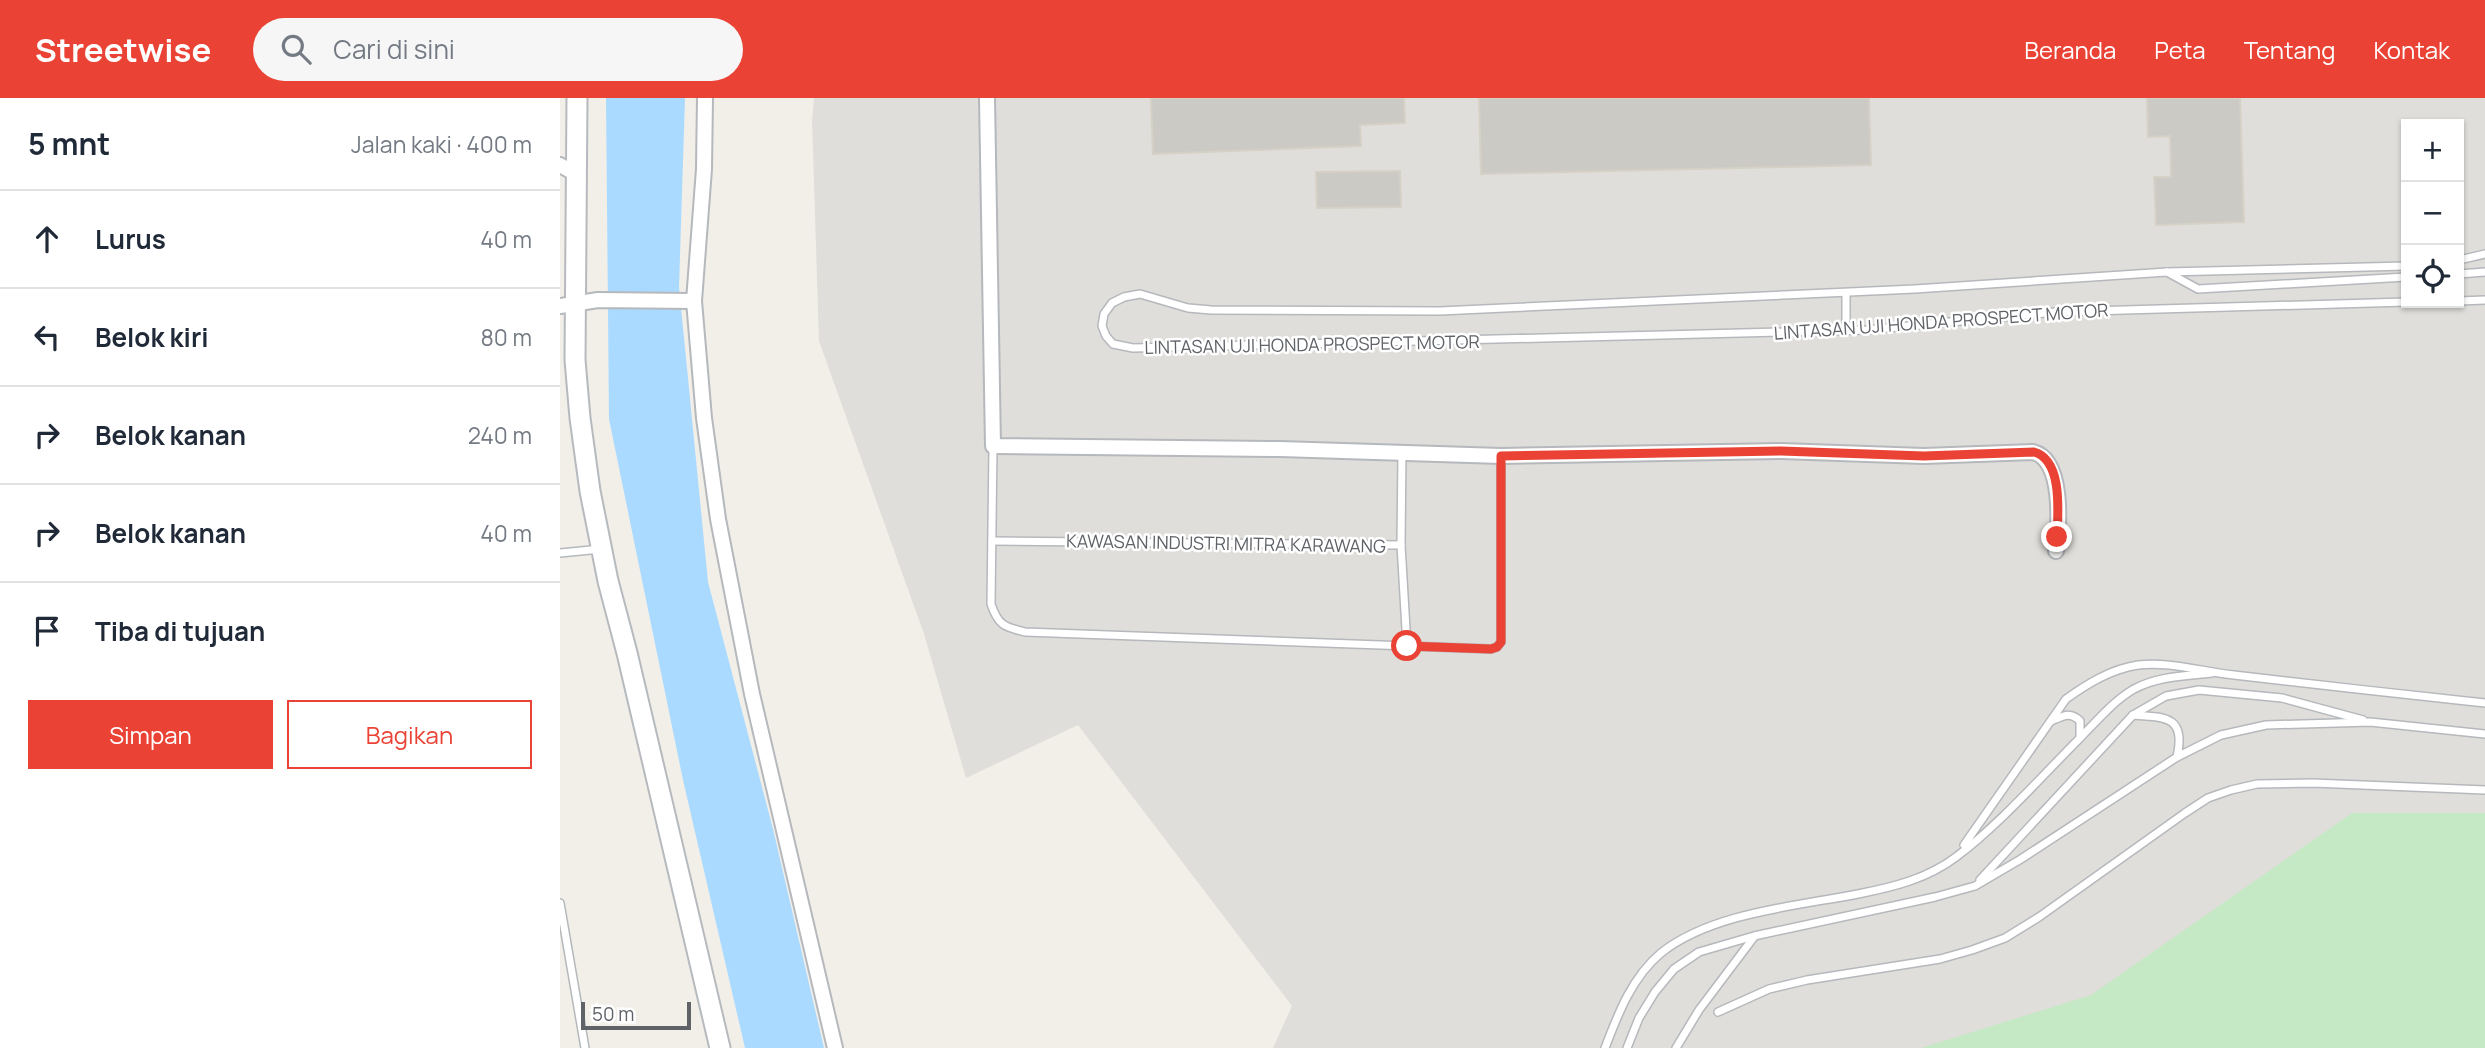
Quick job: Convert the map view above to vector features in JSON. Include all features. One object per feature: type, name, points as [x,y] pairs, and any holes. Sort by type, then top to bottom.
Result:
[{"type":"street","points":[[577,98],[568,169],[568,304],[590,491],[601,549],[720,1048]]},
{"type":"street","points":[[705,98],[704,169],[689,301],[718,519],[752,694],[835,1048]]},
{"type":"street","points":[[987,98],[993,446],[1280,449],[1501,456],[1781,451],[1924,456],[2034,452],[2043,454],[2051,463],[2054,474],[2058,515],[2056,551]]},
{"type":"street","points":[[568,304],[598,300],[689,301]]},
{"type":"lane","points":[[2464,259],[2485,254]]},
{"type":"lane","name":"LINTASAN UJI HONDA PROSPECT MOTOR","points":[[2401,266],[2167,272],[1846,293],[1440,311],[1211,310],[1188,308],[1140,294],[1112,303],[1104,314],[1102,326],[1113,344],[1133,348],[1846,330],[2056,312],[2401,302]]},
{"type":"lane","points":[[2167,272],[2198,289],[2401,277]]},
{"type":"lane","points":[[2464,274],[2485,272]]},
{"type":"lane","points":[[1846,293],[1846,330]]},
{"type":"lane","points":[[2464,301],[2485,300]]},
{"type":"lane","points":[[993,446],[991,604],[996,619],[1006,627],[1025,632],[1491,649],[1501,642],[1501,456]]},
{"type":"lane","points":[[1401,545],[1402,453]]},
{"type":"lane","name":"KAWASAN INDUSTRI MITRA KARAWANG","points":[[992,541],[1401,545],[1407,646]]},
{"type":"lane","points":[[560,553],[601,549]]},
{"type":"lane","points":[[1956,857],[2066,699],[2086,684],[2109,673],[2136,665],[2160,664],[2212,673],[2485,703]]},
{"type":"lane","points":[[1605,1048],[1620,1008],[1638,980],[1660,954],[1692,932],[1751,915],[1902,885],[1929,873],[1956,857],[2006,812],[2106,711],[2134,689],[2163,678],[2212,673]]},
{"type":"lane","points":[[1975,886],[2133,715],[2166,696],[2199,690],[2282,698],[2370,722]]},
{"type":"lane","points":[[2050,721],[2065,715],[2074,715],[2080,721],[2080,737]]},
{"type":"lane","points":[[2133,715],[2165,717],[2177,726],[2181,740],[2177,757]]},
{"type":"lane","points":[[1627,1048],[1639,1018],[1655,992],[1674,970],[1699,952],[1754,936],[1975,886],[2177,757],[2221,735],[2266,725],[2370,722],[2485,734]]},
{"type":"lane","points":[[1718,1012],[1769,989],[1807,980],[1940,959],[2005,938],[2039,917],[2185,813],[2208,799],[2231,790],[2257,784],[2313,783],[2485,790]]},
{"type":"lane","points":[[560,903],[585,1048]]},
{"type":"lane","points":[[1676,1048],[1699,1010],[1754,936]]},
{"type":"shaded area","points":[[814,98],[2485,98],[2485,1048],[1273,1048],[1292,1006],[1078,725],[966,778],[924,634],[819,341],[812,120]]},
{"type":"green space","points":[[2352,813],[2485,813],[2485,1048],[1921,1048],[2091,995]]},
{"type":"water","points":[[606,98],[685,98],[679,287],[708,582],[773,829],[824,1048],[745,1048],[683,780],[609,419]]},
{"type":"building","points":[[1151,98],[1404,98],[1405,123],[1360,125],[1361,146],[1153,154]]},
{"type":"building","points":[[1479,98],[1869,98],[1871,165],[1481,174]]},
{"type":"building","points":[[2147,98],[2240,98],[2244,222],[2156,225],[2154,177],[2171,177],[2170,136],[2148,137]]},
{"type":"building","points":[[1400,171],[1401,207],[1317,208],[1316,172]]},
{"type":"route","points":[[1407,646],[1491,649],[1501,642],[1501,456],[1781,451],[1924,456],[2034,452],[2043,454],[2051,463],[2054,474],[2057,537]]}]
